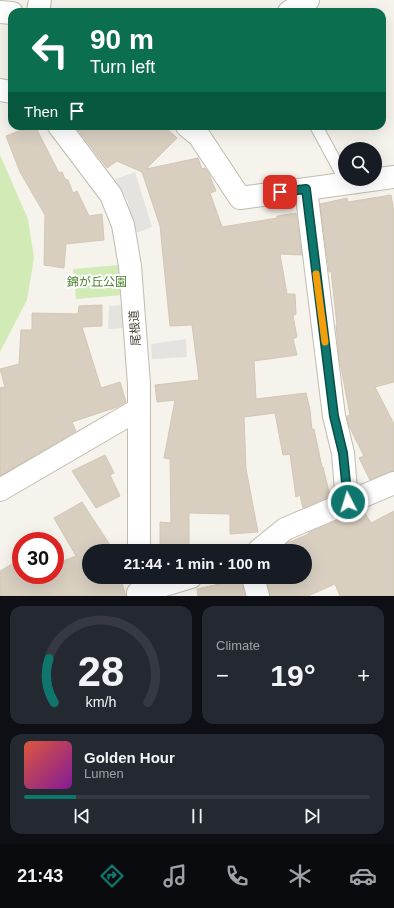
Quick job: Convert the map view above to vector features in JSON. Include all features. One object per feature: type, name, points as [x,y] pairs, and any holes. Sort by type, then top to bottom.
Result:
[{"type":"street","points":[[295,8],[308,0]]},
{"type":"street","name":"尾根道","points":[[62,130],[112,195],[123,224],[130,266],[138,376],[139,544]]},
{"type":"street","points":[[192,130],[200,136],[240,198],[338,184]]},
{"type":"street","points":[[382,179],[394,177]]},
{"type":"street","points":[[306,189],[334,416],[343,453],[348,502]]},
{"type":"street","points":[[0,490],[139,409]]},
{"type":"street","points":[[267,544],[285,529],[394,483]]},
{"type":"street","points":[[139,589],[161,584]]},
{"type":"street","points":[[255,584],[258,596]]},
{"type":"lane","points":[[318,130],[338,166]]},
{"type":"green space","points":[[0,155],[28,219],[34,258],[27,300],[0,352]]},
{"type":"green space","name":"錦が丘公園","points":[[118,265],[122,295],[76,299],[73,269]]},
{"type":"shaded area","points":[[135,172],[152,227],[134,234],[128,201],[115,179]]},
{"type":"shaded area","points":[[124,305],[126,328],[108,329],[109,306]]},
{"type":"shaded area","points":[[186,339],[187,357],[152,359],[151,344]]},
{"type":"building","points":[[22,130],[37,130],[59,173],[62,172],[65,179],[68,180],[73,193],[77,191],[89,216],[102,214],[104,240],[66,244],[64,268],[44,265],[45,215],[20,172],[6,136]]},
{"type":"building","points":[[78,130],[168,130],[177,138],[146,169],[198,158],[202,169],[205,168],[209,174],[216,191],[210,193],[222,227],[277,218],[277,216],[296,213],[302,255],[280,254],[287,294],[295,294],[296,314],[293,316],[297,337],[293,339],[297,355],[254,361],[256,399],[306,393],[310,410],[312,430],[314,429],[330,496],[303,508],[300,495],[296,497],[290,454],[283,455],[275,413],[244,417],[246,469],[258,532],[230,534],[230,514],[189,513],[189,544],[160,544],[160,522],[171,523],[170,459],[164,458],[175,400],[157,402],[155,385],[199,380],[192,325],[170,326],[160,226],[142,172],[117,161],[107,168]]},
{"type":"building","points":[[391,195],[394,212],[394,382],[375,387],[394,424],[394,471],[370,480],[359,458],[364,456],[349,426],[347,416],[350,415],[339,357],[331,271],[329,272],[320,204],[347,198],[348,202]]},
{"type":"building","points":[[102,305],[102,326],[82,327],[101,388],[120,382],[126,402],[117,407],[72,422],[76,431],[0,476],[0,388],[5,387],[0,369],[19,364],[21,330],[32,330],[32,313],[78,315],[79,306]]},
{"type":"building","points":[[105,455],[114,473],[110,475],[120,496],[96,508],[72,471]]},
{"type":"building","points":[[82,502],[109,544],[82,544],[82,584],[122,584],[126,596],[0,596],[0,571],[12,564],[12,584],[64,584],[64,561],[76,556],[64,535],[64,532],[62,532],[54,518]]},
{"type":"building","points":[[363,510],[371,523],[394,511],[394,596],[340,596],[335,584],[308,596],[270,596],[267,584],[312,584],[312,544],[286,544],[309,534],[308,533]]},
{"type":"building","points":[[219,584],[242,584],[245,596],[198,596],[197,589]]},
{"type":"slow traffic","points":[[316,274],[325,342]]},
{"type":"route","points":[[280,192],[306,189],[334,416],[343,453],[348,502]]}]
